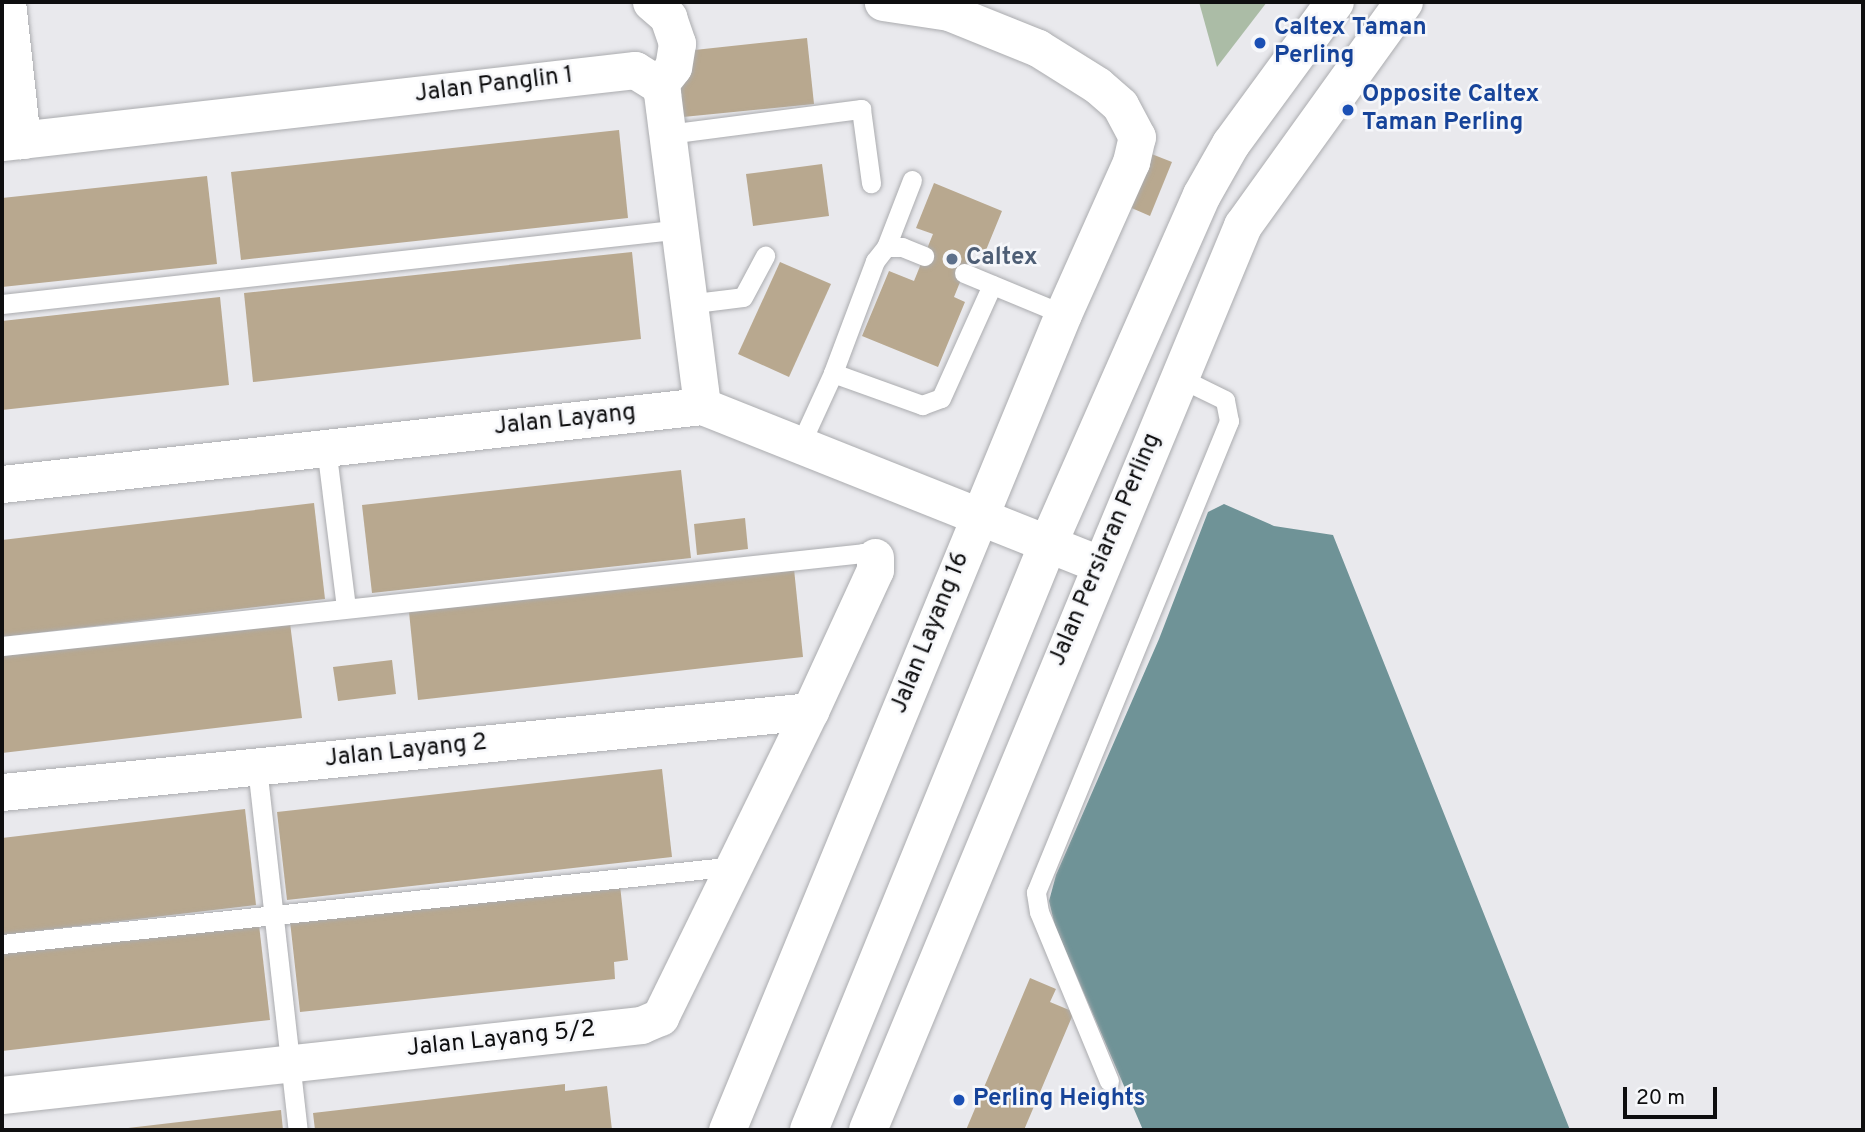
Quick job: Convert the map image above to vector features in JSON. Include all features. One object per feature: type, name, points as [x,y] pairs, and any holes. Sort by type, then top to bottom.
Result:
[{"type":"main road","points":[[808,1130],[1048,544],[1202,195],[1231,144],[1335,2]]},
{"type":"main road","name":"Jalan Persiaran Perling","points":[[868,1130],[1100,564],[1243,226],[1404,2]]},
{"type":"street","points":[[7,2],[12,141]]},
{"type":"street","points":[[651,2],[668,17],[677,43],[673,67],[659,85],[682,229],[687,304],[702,406]]},
{"type":"street","points":[[883,2],[951,7]]},
{"type":"street","name":"Jalan Layang 16","points":[[727,1130],[978,517],[1063,314],[1131,162],[1136,137],[1131,118],[1097,85],[1038,48],[951,7]]},
{"type":"street","name":"Jalan Panglin 1","points":[[12,141],[635,70],[659,85]]},
{"type":"street","name":"Jalan Layang","points":[[2,484],[702,406],[801,443],[978,517],[1100,564]]},
{"type":"street","name":"Jalan Layang 5/2","points":[[2,1095],[641,1025],[660,1017],[810,711],[875,569],[875,557]]},
{"type":"street","name":"Jalan Layang 2","points":[[2,792],[810,711]]},
{"type":"lane","points":[[668,134],[861,109],[871,183]]},
{"type":"lane","points":[[801,443],[833,373],[875,261],[886,247],[912,180]]},
{"type":"lane","points":[[2,304],[682,229]]},
{"type":"lane","points":[[886,247],[902,247],[924,256]]},
{"type":"lane","points":[[687,304],[743,297],[765,256]]},
{"type":"lane","points":[[964,273],[1063,314]]},
{"type":"lane","points":[[833,373],[922,405],[941,398],[992,285]]},
{"type":"lane","points":[[1109,1081],[1039,912],[1036,892],[1229,421],[1225,400],[1178,377]]},
{"type":"lane","points":[[326,447],[346,608]]},
{"type":"lane","points":[[2,646],[863,553],[875,557]]},
{"type":"lane","points":[[257,767],[298,1130]]},
{"type":"lane","points":[[2,944],[736,866]]},
{"type":"green space","points":[[1199,2],[1267,2],[1217,67]]},
{"type":"water","points":[[1224,504],[1274,526],[1333,535],[1570,1130],[1143,1130],[1055,926],[1049,901],[1056,875],[1159,639],[1208,512]]},
{"type":"building","points":[[807,38],[814,104],[683,117],[676,52]]},
{"type":"building","points":[[619,130],[628,218],[241,260],[231,172]]},
{"type":"building","points":[[1149,153],[1172,162],[1150,216],[1127,206]]},
{"type":"building","points":[[822,164],[829,216],[753,226],[746,174]]},
{"type":"building","points":[[207,176],[217,264],[2,287],[2,198]]},
{"type":"building","points":[[934,183],[1002,211],[984,255],[973,250],[954,297],[965,302],[938,367],[862,336],[889,271],[914,281],[933,234],[916,228]]},
{"type":"building","points":[[632,252],[641,339],[253,382],[244,293]]},
{"type":"building","points":[[780,262],[831,284],[789,377],[738,354]]},
{"type":"building","points":[[220,297],[229,385],[2,410],[2,321]]},
{"type":"building","points":[[681,470],[691,558],[372,593],[362,505]]},
{"type":"building","points":[[314,503],[325,599],[2,637],[2,540]]},
{"type":"building","points":[[745,518],[748,549],[697,555],[694,524]]},
{"type":"building","points":[[794,569],[803,657],[418,700],[409,612]]},
{"type":"building","points":[[290,623],[302,718],[2,753],[2,656]]},
{"type":"building","points":[[392,660],[396,694],[338,701],[333,667]]},
{"type":"building","points":[[662,769],[672,857],[287,900],[277,812]]},
{"type":"building","points":[[245,809],[256,905],[2,935],[2,838]]},
{"type":"building","points":[[620,885],[628,960],[614,962],[615,979],[300,1012],[290,921]]},
{"type":"building","points":[[259,925],[270,1020],[2,1051],[2,954]]},
{"type":"building","points":[[1030,978],[1056,989],[1050,1002],[1074,1012],[1024,1130],[966,1130]]},
{"type":"building","points":[[565,1084],[565,1091],[607,1086],[612,1130],[315,1130],[313,1113]]},
{"type":"building","points":[[281,1110],[283,1130],[128,1130],[128,1128]]},
{"type":"place","name":"Caltex Taman Perling","points":[[1260,43]]},
{"type":"place","name":"Opposite Caltex Taman Perling","points":[[1348,110]]},
{"type":"place","name":"Caltex","points":[[952,259]]},
{"type":"place","name":"Perling Heights","points":[[959,1100]]}]
